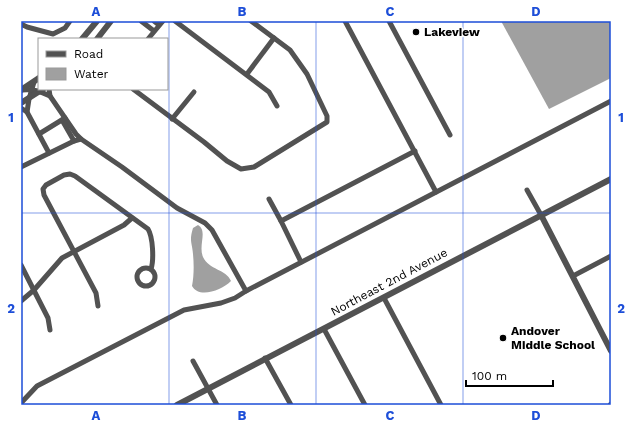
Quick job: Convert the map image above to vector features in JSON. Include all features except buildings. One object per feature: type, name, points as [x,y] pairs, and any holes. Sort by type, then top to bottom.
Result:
[{"type":"street","points":[[21,24],[53,34],[65,28],[70,21]]},
{"type":"street","points":[[83,38],[97,21]]},
{"type":"street","points":[[98,38],[111,21]]},
{"type":"street","points":[[141,21],[154,31]]},
{"type":"street","points":[[149,38],[161,23],[154,21]]},
{"type":"street","points":[[175,21],[269,92],[277,106]]},
{"type":"street","points":[[134,90],[227,161],[241,169],[254,167],[327,122],[327,116],[307,74],[290,50],[251,21]]},
{"type":"street","points":[[345,21],[436,192]]},
{"type":"street","points":[[390,21],[450,135]]},
{"type":"street","points":[[247,74],[274,38]]},
{"type":"street","points":[[27,112],[29,98],[36,80]]},
{"type":"street","points":[[21,90],[36,80]]},
{"type":"street","points":[[21,90],[38,90]]},
{"type":"street","points":[[21,103],[42,90],[50,96],[64,119],[74,141]]},
{"type":"street","points":[[49,90],[50,96]]},
{"type":"street","points":[[172,119],[194,92]]},
{"type":"street","points":[[21,403],[37,386],[184,310],[221,303],[235,298],[611,101]]},
{"type":"street","points":[[21,108],[27,112],[49,153]]},
{"type":"street","points":[[39,134],[64,119]]},
{"type":"street","points":[[64,119],[81,139],[178,208],[205,223],[212,230],[246,291]]},
{"type":"street","points":[[21,167],[81,139]]},
{"type":"street","points":[[281,221],[415,151]]},
{"type":"street","points":[[98,306],[96,293],[44,196],[43,189],[46,185],[64,175],[70,174],[75,176],[148,230],[150,233],[153,264],[151,269]]},
{"type":"street","name":"Northeast 2nd Avenue","points":[[177,405],[611,179]]},
{"type":"street","points":[[527,190],[611,351]]},
{"type":"street","points":[[269,199],[302,262]]},
{"type":"street","points":[[21,301],[34,290],[62,258],[124,225],[132,218]]},
{"type":"street","points":[[573,276],[611,256]]},
{"type":"street","points":[[21,265],[48,318],[50,330]]},
{"type":"street","points":[[384,298],[441,405]]},
{"type":"street","points":[[324,329],[365,405]]},
{"type":"street","points":[[265,358],[291,405]]},
{"type":"street","points":[[193,361],[217,405]]},
{"type":"water","points":[[501,21],[611,21],[611,78],[549,109]]},
{"type":"water","points":[[198,225],[201,228],[203,235],[203,257],[209,265],[225,274],[231,281],[217,290],[205,293],[195,290],[192,286],[194,266],[191,236],[193,228]]},
{"type":"place","name":"Lakeview","points":[[416,32]]},
{"type":"place","name":"Andover Middle School","points":[[503,338]]}]
